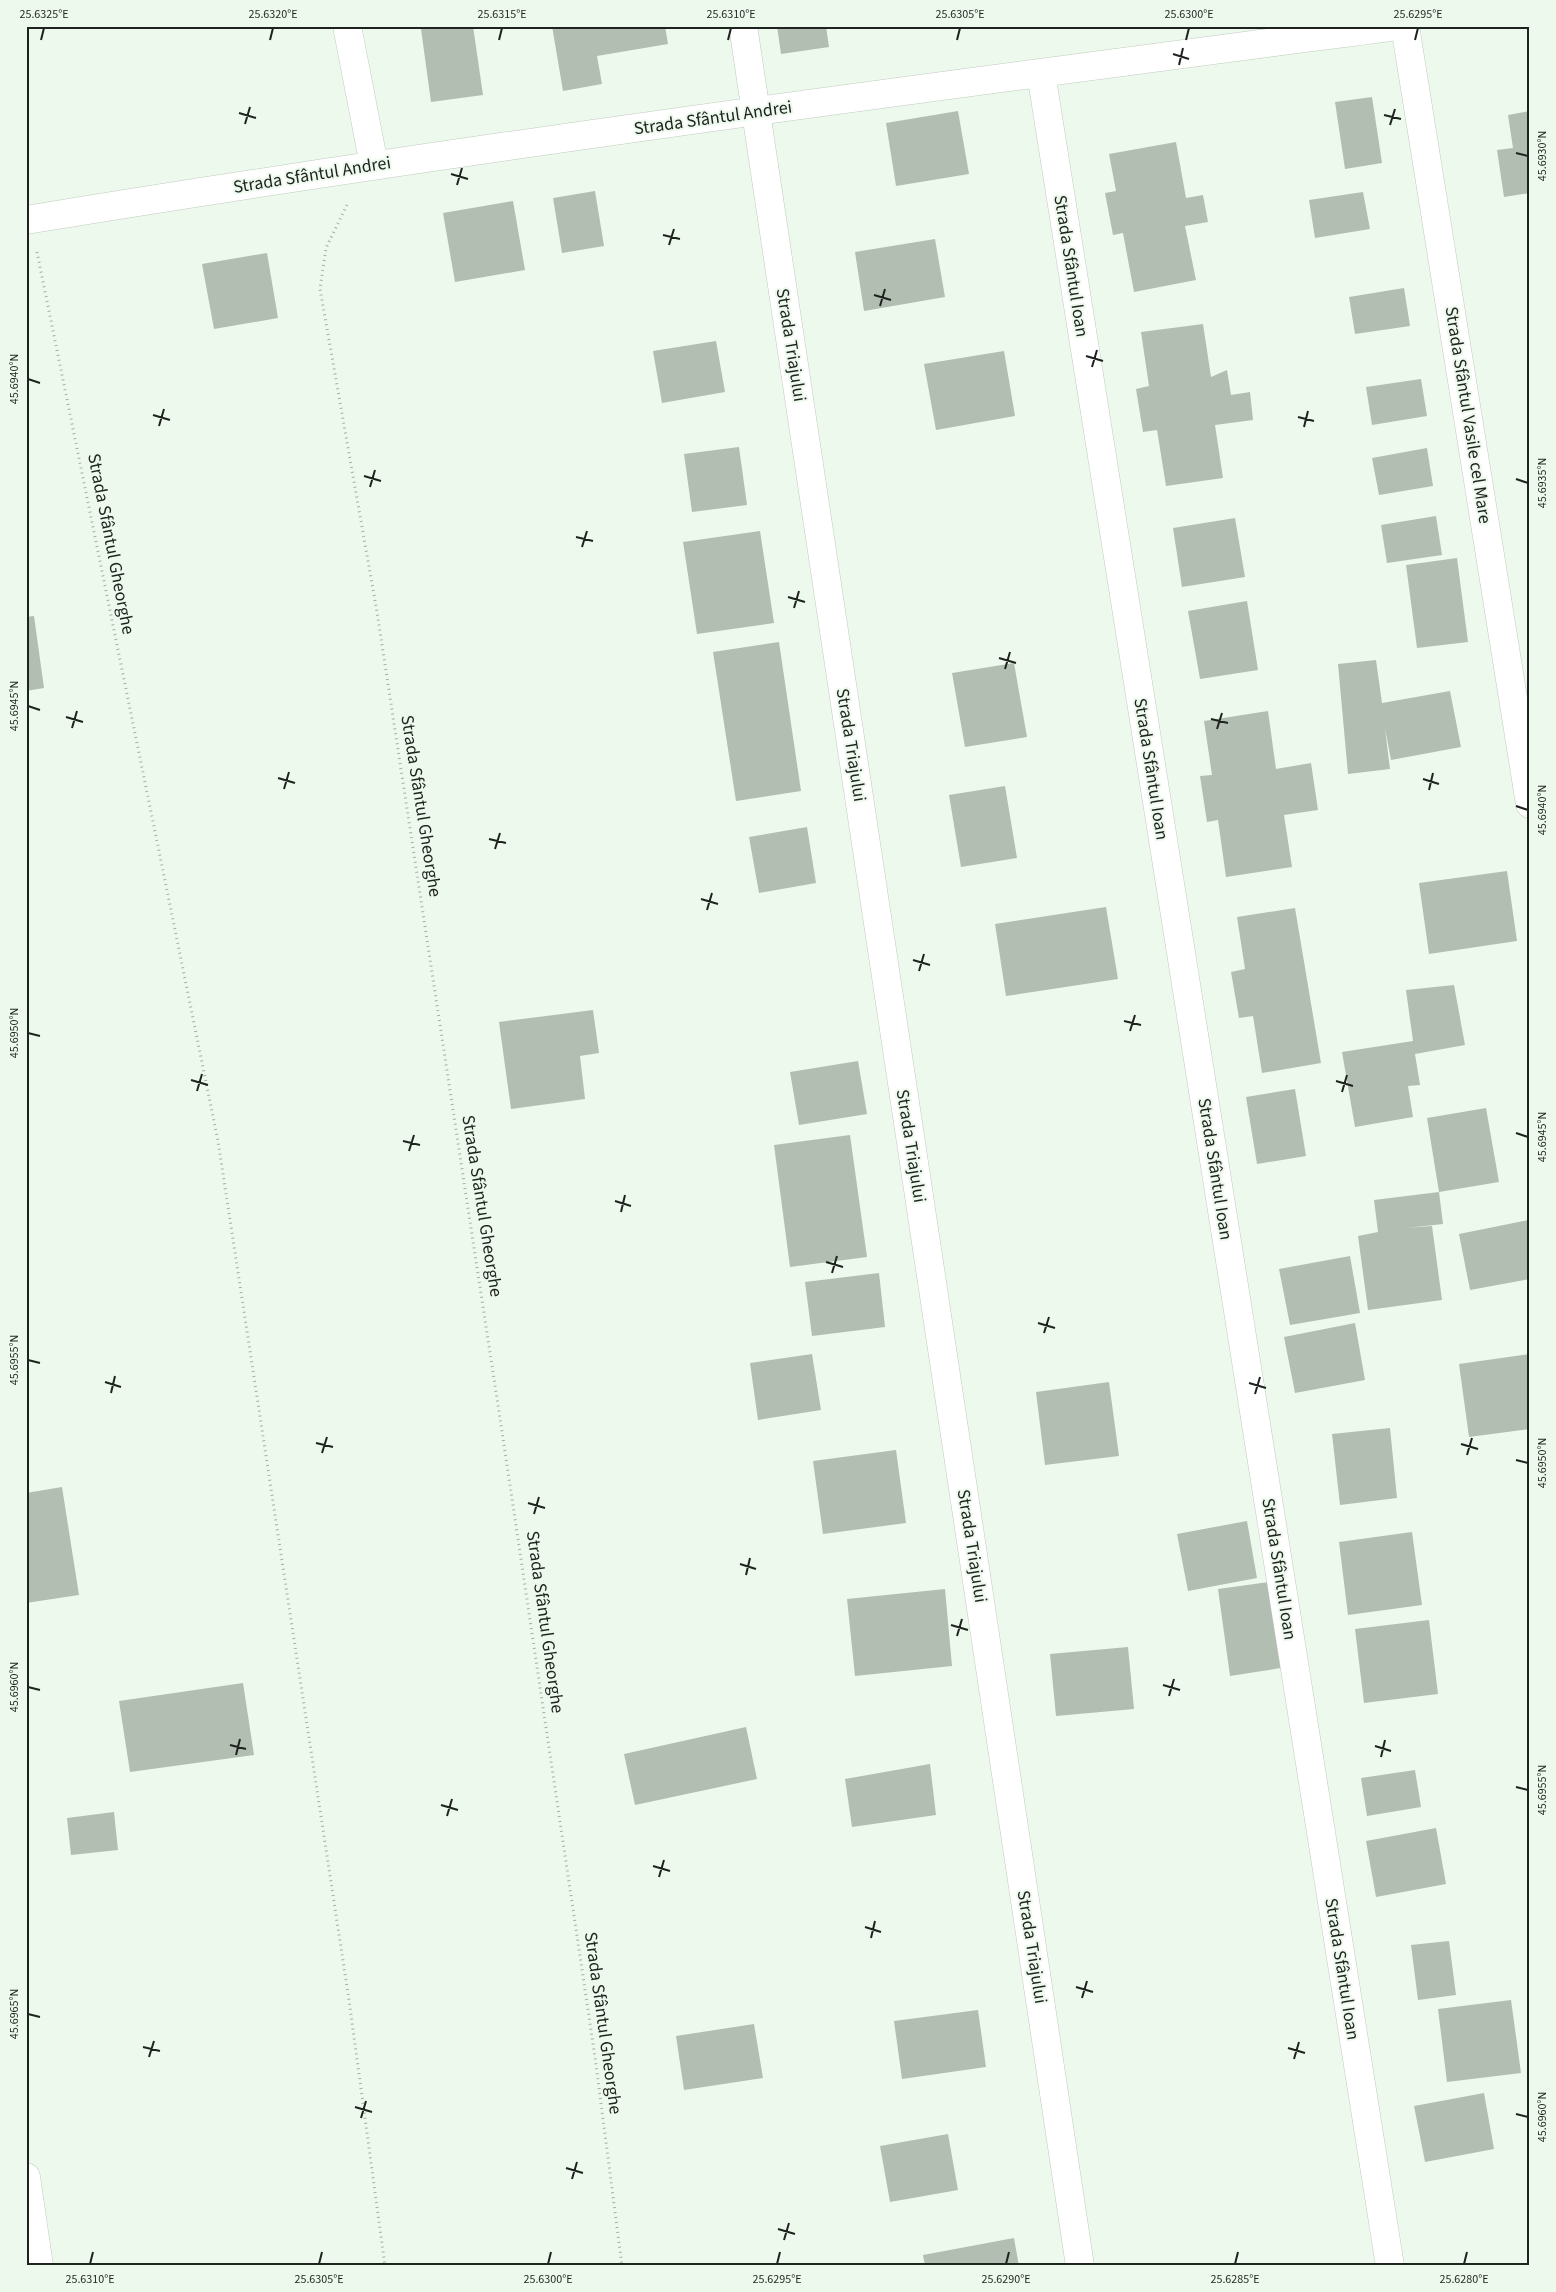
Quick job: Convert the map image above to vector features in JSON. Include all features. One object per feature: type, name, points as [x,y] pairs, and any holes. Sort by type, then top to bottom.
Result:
[{"type":"street","points":[[347,26],[374,165]]},
{"type":"street","name":"Strada Triajului","points":[[742,26],[1080,2266]]},
{"type":"street","name":"Strada Sfântul Andrei","points":[[28,220],[374,165],[1397,26]]},
{"type":"street","name":"Strada Sfântul Vasile cel Mare","points":[[1405,26],[1530,804]]},
{"type":"street","name":"Strada Sfântul Ioan","points":[[1041,73],[1390,2266]]},
{"type":"street","points":[[26,2177],[39,2266]]},
{"type":"path","name":"Strada Sfântul Gheorghe","points":[[374,165],[346,207],[326,248],[320,289],[377,612],[493,1369],[594,2047],[622,2266]]},
{"type":"path","name":"Strada Sfântul Gheorghe","points":[[28,220],[218,1141],[349,2000],[386,2266]]},
{"type":"building","points":[[445,26],[473,26],[483,95],[431,102],[421,29]]},
{"type":"building","points":[[552,26],[665,26],[668,44],[597,56],[602,84],[563,91]]},
{"type":"building","points":[[777,26],[826,26],[829,47],[781,54]]},
{"type":"building","points":[[1372,97],[1382,163],[1345,169],[1335,102]]},
{"type":"building","points":[[958,111],[969,174],[896,186],[886,123]]},
{"type":"building","points":[[1530,111],[1530,193],[1504,197],[1497,150],[1513,148],[1508,115]]},
{"type":"building","points":[[1176,142],[1186,198],[1203,195],[1208,222],[1185,226],[1196,280],[1134,292],[1123,233],[1113,235],[1105,193],[1116,191],[1109,154]]},
{"type":"building","points":[[595,191],[604,246],[562,253],[553,198]]},
{"type":"building","points":[[1363,192],[1370,229],[1315,238],[1309,200]]},
{"type":"building","points":[[513,201],[525,270],[455,282],[443,213]]},
{"type":"building","points":[[935,239],[945,297],[864,311],[855,252]]},
{"type":"building","points":[[267,253],[278,318],[214,329],[202,264]]},
{"type":"building","points":[[1404,288],[1410,326],[1355,334],[1349,297]]},
{"type":"building","points":[[1203,324],[1211,377],[1227,370],[1231,395],[1250,392],[1253,420],[1215,425],[1223,478],[1166,486],[1157,430],[1143,432],[1136,389],[1149,386],[1141,332]]},
{"type":"building","points":[[716,341],[725,392],[662,403],[653,351]]},
{"type":"building","points":[[1004,351],[1015,416],[936,430],[924,364]]},
{"type":"building","points":[[1421,379],[1427,416],[1372,425],[1366,387]]},
{"type":"building","points":[[739,447],[747,505],[692,512],[684,454]]},
{"type":"building","points":[[1427,448],[1433,486],[1379,495],[1372,458]]},
{"type":"building","points":[[1436,516],[1442,555],[1387,563],[1381,525]]},
{"type":"building","points":[[1235,518],[1245,577],[1182,587],[1173,528]]},
{"type":"building","points":[[760,531],[774,623],[697,634],[683,542]]},
{"type":"building","points":[[1457,558],[1468,642],[1417,648],[1406,565]]},
{"type":"building","points":[[1247,601],[1258,670],[1200,679],[1188,611]]},
{"type":"building","points":[[34,616],[44,688],[26,691],[26,617]]},
{"type":"building","points":[[779,642],[801,791],[736,801],[713,652]]},
{"type":"building","points":[[1376,660],[1382,703],[1450,691],[1461,747],[1391,760],[1385,728],[1390,769],[1348,774],[1338,664]]},
{"type":"building","points":[[1014,663],[1027,737],[965,747],[952,673]]},
{"type":"building","points":[[1268,711],[1276,769],[1311,763],[1318,810],[1284,815],[1292,867],[1226,877],[1218,820],[1207,822],[1200,776],[1212,775],[1204,721]]},
{"type":"building","points":[[1005,786],[1017,858],[961,867],[949,795]]},
{"type":"building","points":[[807,827],[816,883],[759,893],[749,837]]},
{"type":"building","points":[[1507,871],[1517,941],[1429,954],[1419,883]]},
{"type":"building","points":[[1106,907],[1118,979],[1006,996],[995,924]]},
{"type":"building","points":[[1295,908],[1321,1063],[1262,1073],[1253,1016],[1239,1018],[1231,972],[1245,969],[1237,917]]},
{"type":"building","points":[[1454,985],[1465,1045],[1415,1054],[1420,1085],[1408,1086],[1413,1117],[1355,1127],[1342,1052],[1413,1041],[1406,990]]},
{"type":"building","points":[[593,1010],[599,1053],[580,1056],[585,1099],[511,1109],[499,1022]]},
{"type":"building","points":[[858,1061],[867,1114],[799,1125],[790,1072]]},
{"type":"building","points":[[1295,1089],[1306,1156],[1257,1164],[1246,1097]]},
{"type":"building","points":[[1486,1108],[1499,1182],[1439,1192],[1427,1118]]},
{"type":"building","points":[[850,1135],[867,1257],[790,1267],[774,1145]]},
{"type":"building","points":[[1439,1192],[1443,1224],[1407,1228],[1432,1226],[1442,1300],[1368,1310],[1358,1236],[1378,1232],[1374,1200]]},
{"type":"building","points":[[1529,1220],[1530,1279],[1470,1290],[1459,1234]]},
{"type":"building","points":[[1350,1256],[1360,1313],[1290,1325],[1279,1269]]},
{"type":"building","points":[[879,1273],[885,1327],[812,1336],[805,1282]]},
{"type":"building","points":[[1355,1323],[1365,1380],[1295,1393],[1284,1337]]},
{"type":"building","points":[[812,1354],[821,1410],[758,1420],[750,1363]]},
{"type":"building","points":[[1530,1354],[1530,1429],[1469,1437],[1459,1364]]},
{"type":"building","points":[[1109,1382],[1119,1456],[1045,1465],[1036,1392]]},
{"type":"building","points":[[1390,1428],[1397,1498],[1340,1505],[1332,1434]]},
{"type":"building","points":[[896,1450],[906,1523],[823,1534],[813,1461]]},
{"type":"building","points":[[62,1487],[79,1595],[26,1603],[26,1493]]},
{"type":"building","points":[[1247,1521],[1257,1578],[1188,1591],[1177,1534]]},
{"type":"building","points":[[1412,1532],[1422,1605],[1348,1615],[1339,1542]]},
{"type":"building","points":[[1269,1582],[1281,1668],[1230,1676],[1218,1589]]},
{"type":"building","points":[[945,1589],[952,1666],[855,1676],[847,1599]]},
{"type":"building","points":[[1429,1620],[1438,1694],[1364,1703],[1355,1629]]},
{"type":"building","points":[[1128,1647],[1134,1709],[1056,1716],[1050,1654]]},
{"type":"building","points":[[243,1683],[254,1755],[130,1772],[119,1701]]},
{"type":"building","points":[[746,1727],[757,1779],[635,1805],[624,1754]]},
{"type":"building","points":[[930,1764],[936,1815],[852,1827],[845,1779]]},
{"type":"building","points":[[1415,1770],[1421,1807],[1367,1816],[1361,1778]]},
{"type":"building","points":[[114,1812],[118,1850],[71,1855],[67,1818]]},
{"type":"building","points":[[1436,1828],[1446,1884],[1376,1897],[1366,1841]]},
{"type":"building","points":[[1449,1941],[1456,1995],[1418,2000],[1411,1945]]},
{"type":"building","points":[[1511,2000],[1521,2073],[1447,2082],[1438,2009]]},
{"type":"building","points":[[978,2010],[986,2067],[902,2079],[894,2021]]},
{"type":"building","points":[[754,2024],[763,2078],[684,2090],[676,2036]]},
{"type":"building","points":[[1484,2093],[1494,2149],[1425,2162],[1414,2106]]},
{"type":"building","points":[[948,2134],[958,2190],[890,2202],[880,2146]]},
{"type":"building","points":[[1014,2238],[1019,2266],[925,2266],[923,2255]]}]
